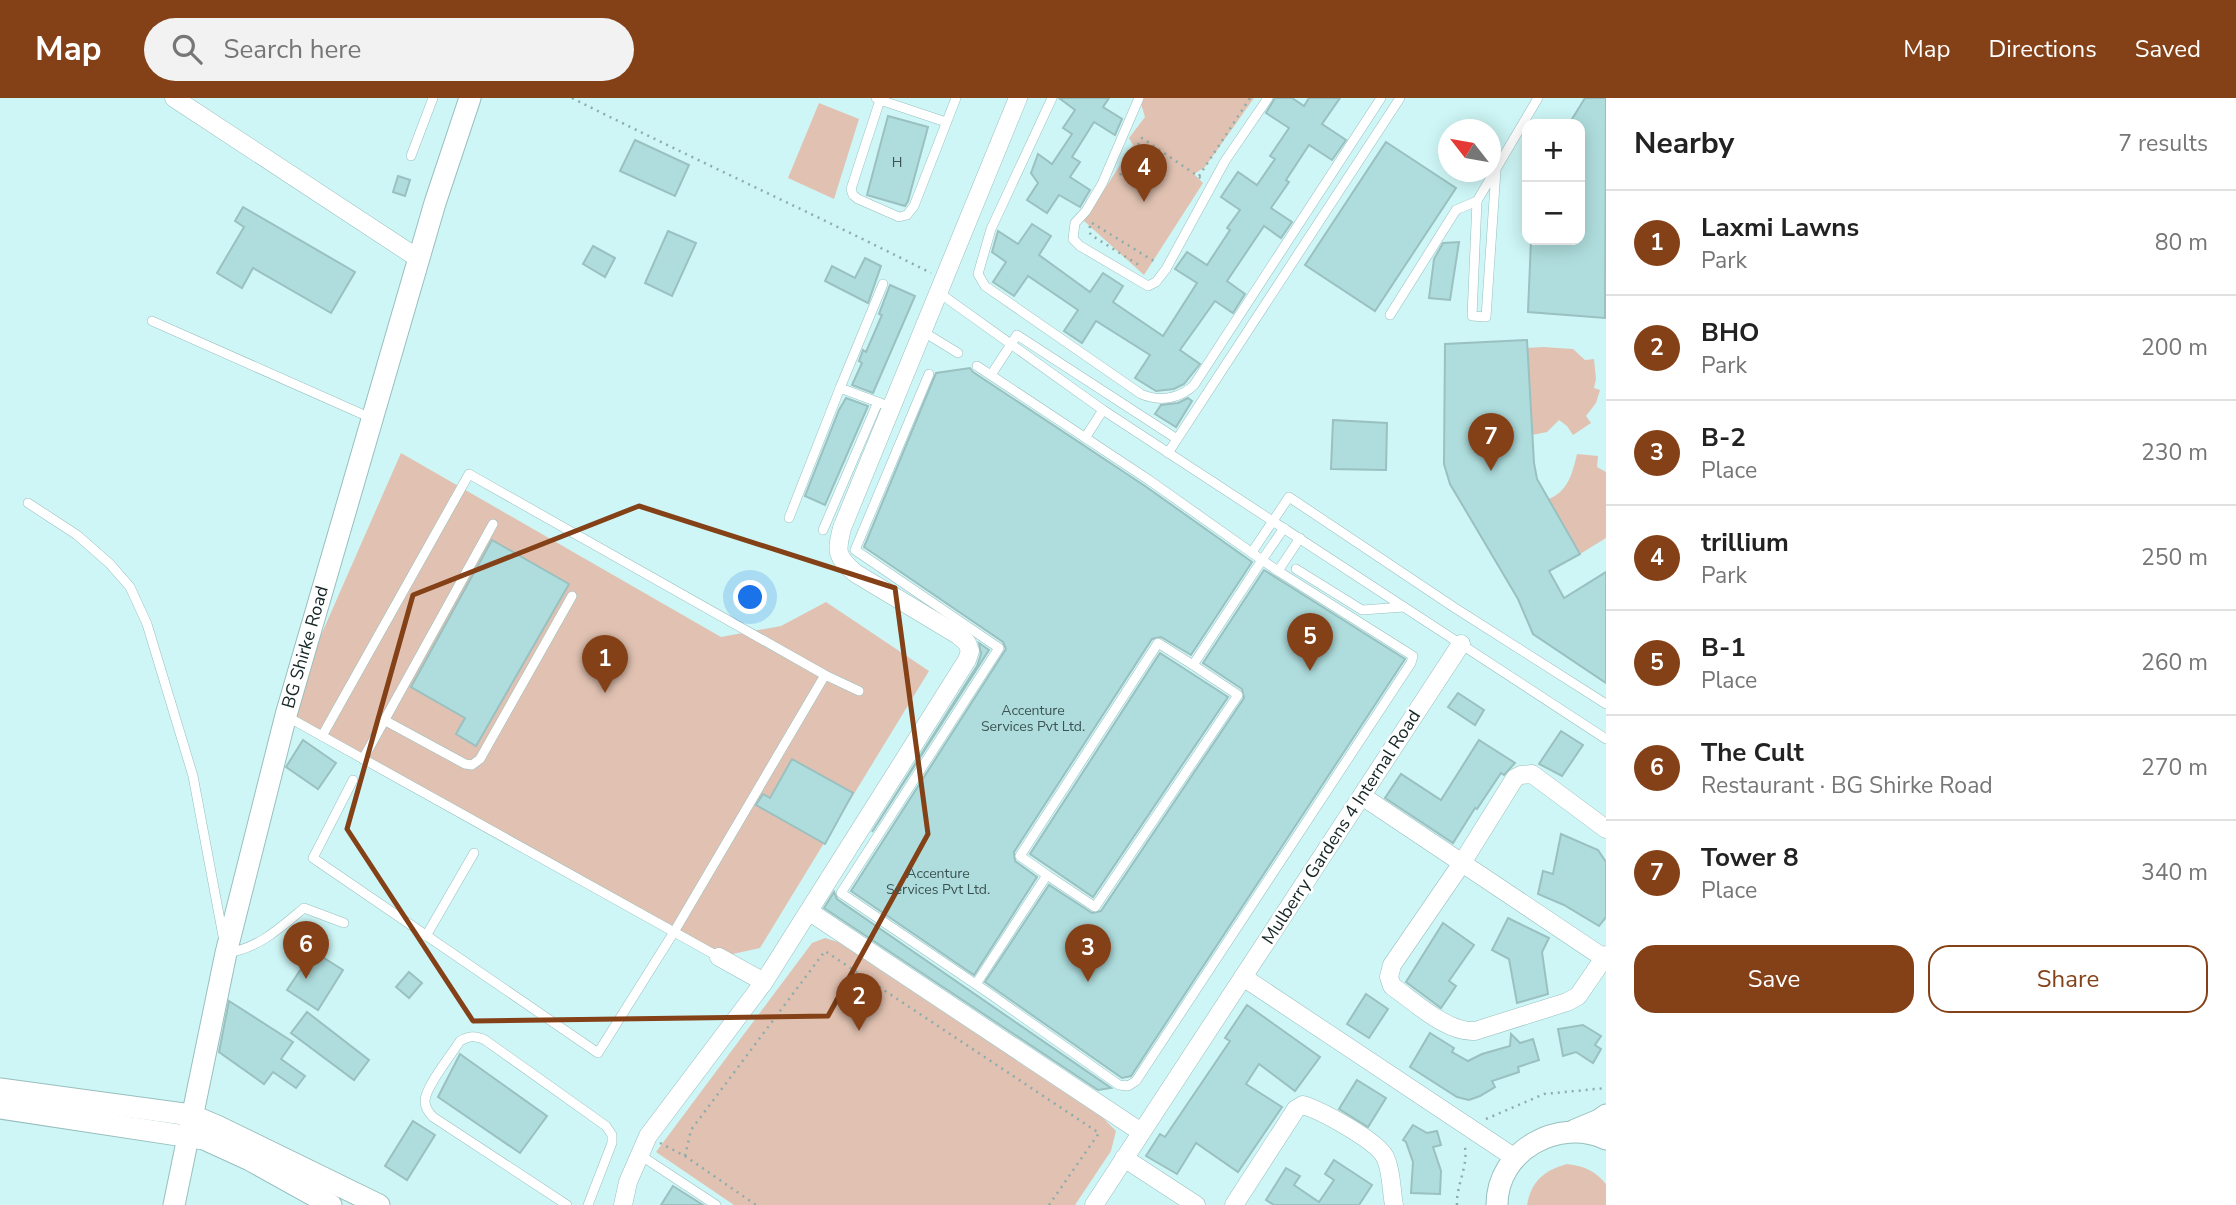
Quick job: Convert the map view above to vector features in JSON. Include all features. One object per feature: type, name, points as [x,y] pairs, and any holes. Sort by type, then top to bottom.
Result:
[{"type":"street","points":[[174,98],[419,259]]},
{"type":"street","name":"BG Shirke Road","points":[[174,1205],[226,953],[286,715],[419,259],[470,98]]},
{"type":"street","points":[[623,1205],[628,1182],[648,1136],[764,982],[967,660],[970,651],[967,643],[958,635],[855,573],[842,562],[837,548],[885,404],[922,331],[1018,98]]},
{"type":"street","name":"Mulberry Gardens 4 Internal Road","points":[[1094,1205],[1461,644]]},
{"type":"street","points":[[1362,796],[1462,863],[1605,957],[1578,996],[1567,1002],[1475,1031],[1463,1032],[1449,1026],[1392,986],[1389,977],[1392,965],[1462,863],[1515,778],[1532,774],[1606,829]]},
{"type":"street","points":[[810,912],[1141,1132]]},
{"type":"street","points":[[719,957],[764,982]]},
{"type":"street","points":[[1239,983],[1515,1158]]},
{"type":"street","points":[[0,1089],[189,1126],[344,1186],[379,1205]]},
{"type":"street","points":[[1234,1205],[1296,1109],[1303,1105],[1369,1141],[1383,1153],[1388,1165],[1394,1205]]},
{"type":"street","points":[[0,1108],[189,1126],[204,1139],[250,1160],[331,1205]]},
{"type":"street","points":[[1497,1205],[1503,1176],[1515,1158],[1531,1143],[1551,1134],[1573,1131],[1606,1115]]},
{"type":"street","points":[[1573,1131],[1606,1139]]},
{"type":"street","points":[[1124,1158],[1196,1205]]},
{"type":"lane","points":[[411,156],[433,98]]},
{"type":"lane","points":[[946,122],[879,99],[851,189],[858,199],[899,217],[907,215],[914,206],[956,98]]},
{"type":"lane","points":[[1052,98],[991,229],[978,274],[985,286],[1141,394],[1154,399],[1185,394],[1194,385],[1381,98]]},
{"type":"lane","points":[[1139,98],[1102,184],[1086,211],[1074,223],[1073,239],[1080,246],[1148,286],[1166,269],[1225,161],[1268,98]]},
{"type":"lane","points":[[1168,453],[1400,98]]},
{"type":"lane","points":[[1501,161],[1538,98]]},
{"type":"lane","points":[[1489,182],[1477,201],[1472,316],[1486,317],[1495,182]]},
{"type":"lane","points":[[1390,315],[1456,210],[1477,201]]},
{"type":"lane","points":[[789,518],[883,284]]},
{"type":"lane","points":[[940,285],[1011,344],[1103,410],[1606,739]]},
{"type":"lane","points":[[152,321],[372,419]]},
{"type":"lane","points":[[922,331],[958,353]]},
{"type":"lane","points":[[991,374],[1017,335],[1177,439]]},
{"type":"lane","points":[[929,374],[855,550],[999,648],[841,893],[1119,1085],[1128,1086],[1136,1081],[1411,663],[1413,656],[1278,571],[977,366]]},
{"type":"lane","points":[[823,530],[885,404],[840,388]]},
{"type":"lane","points":[[1085,438],[1103,410]]},
{"type":"lane","points":[[322,736],[469,474],[825,675],[859,691]]},
{"type":"lane","points":[[1252,552],[1289,497],[1455,608],[1606,704]]},
{"type":"lane","points":[[28,503],[77,535],[110,564],[130,587],[147,624],[193,776],[226,953],[244,950],[267,938],[304,908],[344,923]]},
{"type":"lane","points":[[363,759],[493,524]]},
{"type":"lane","points":[[1194,665],[1283,528]]},
{"type":"lane","points":[[1278,571],[1300,538]]},
{"type":"lane","points":[[1296,569],[1362,610],[1404,607]]},
{"type":"lane","points":[[384,720],[465,764],[472,765],[481,759],[572,596]]},
{"type":"lane","points":[[1158,643],[1238,695],[1095,908],[1047,875],[1020,856],[1158,643]]},
{"type":"lane","points":[[353,780],[313,859],[598,1053],[674,932],[825,675]]},
{"type":"lane","points":[[286,715],[719,957]]},
{"type":"lane","points":[[426,936],[474,853]]},
{"type":"lane","points":[[976,984],[1047,875]]},
{"type":"lane","points":[[567,1205],[428,1111],[425,1102],[428,1090],[460,1041],[469,1036],[478,1036],[485,1040],[606,1126],[612,1135],[612,1143],[588,1205]]},
{"type":"lane","points":[[640,1155],[716,1205]]},
{"type":"path","points":[[572,98],[691,158],[831,223],[940,285]]},
{"type":"path","points":[[1199,176],[1250,98]]},
{"type":"path","points":[[1117,180],[1142,138],[1207,183]]},
{"type":"path","points":[[1156,263],[1092,223],[1088,231],[1091,235],[1159,278]]},
{"type":"path","points":[[685,1156],[691,1130],[825,951],[1099,1133],[1049,1205]]},
{"type":"path","points":[[1479,1120],[1492,1118],[1544,1094],[1606,1088]]},
{"type":"path","points":[[648,1136],[685,1156],[756,1205]]},
{"type":"highlighted area","points":[[639,506],[895,588],[928,834],[828,1016],[473,1021],[347,829],[413,595]]},
{"type":"shaded area","points":[[1144,98],[1254,98],[1205,167],[1194,174],[1203,183],[1144,275],[1084,221],[1133,145],[1129,138],[1145,117],[1141,104]]},
{"type":"shaded area","points":[[819,103],[859,119],[834,199],[788,178]]},
{"type":"shaded area","points":[[1527,348],[1573,349],[1585,360],[1594,359],[1594,388],[1600,390],[1596,403],[1586,416],[1591,423],[1573,435],[1559,420],[1547,432],[1532,435]]},
{"type":"shaded area","points":[[401,453],[721,637],[781,626],[826,602],[929,671],[760,948],[719,957],[286,715]]},
{"type":"shaded area","points":[[1577,454],[1598,456],[1597,467],[1606,472],[1606,538],[1580,554],[1548,499],[1565,487]]},
{"type":"shaded area","points":[[825,938],[838,942],[1103,1118],[1116,1131],[1111,1151],[1075,1205],[734,1205],[656,1152],[812,943]]},
{"type":"shaded area","points":[[1567,1164],[1594,1172],[1602,1179],[1606,1184],[1606,1205],[1527,1205],[1532,1189],[1540,1178]]},
{"type":"building","points":[[1059,98],[1109,98],[1103,107],[1122,119],[1115,135],[1094,122],[1072,157],[1080,162],[1070,177],[1090,190],[1080,207],[1059,195],[1047,213],[1027,200],[1038,183],[1031,173],[1038,154],[1052,164],[1072,134],[1063,128],[1075,110]]},
{"type":"building","points":[[1275,98],[1292,98],[1304,106],[1309,98],[1340,98],[1322,124],[1346,140],[1332,160],[1309,145],[1271,208],[1292,222],[1281,238],[1264,226],[1227,281],[1245,294],[1233,313],[1215,301],[1180,350],[1200,364],[1184,384],[1174,389],[1156,391],[1135,378],[1150,355],[1096,321],[1082,343],[1064,331],[1078,310],[1028,276],[1014,296],[993,282],[1006,262],[992,252],[998,231],[1018,244],[1032,224],[1051,236],[1039,255],[1090,292],[1103,273],[1123,286],[1113,302],[1163,336],[1197,283],[1175,269],[1187,252],[1207,265],[1240,210],[1221,197],[1238,172],[1257,185],[1275,159],[1270,156],[1289,128],[1266,113]]},
{"type":"building","points":[[1585,98],[1606,98],[1605,318],[1528,312],[1531,245],[1585,245],[1585,119],[1572,119]]},
{"type":"building","points":[[888,116],[928,127],[905,206],[867,195]]},
{"type":"building","points":[[635,140],[689,165],[675,196],[620,171]]},
{"type":"building","points":[[1386,142],[1438,176],[1438,182],[1447,182],[1456,188],[1375,311],[1305,265]]},
{"type":"building","points":[[398,176],[410,180],[405,196],[393,192]]},
{"type":"building","points":[[243,207],[355,272],[331,313],[253,268],[242,288],[217,273],[244,227],[235,221]]},
{"type":"building","points":[[668,231],[696,243],[672,296],[645,283]]},
{"type":"building","points":[[1459,242],[1450,300],[1429,298],[1434,259],[1443,243]]},
{"type":"building","points":[[593,246],[615,258],[605,277],[583,264]]},
{"type":"building","points":[[865,258],[881,266],[868,303],[825,281],[832,266],[855,278]]},
{"type":"building","points":[[890,285],[915,296],[873,393],[852,385],[862,363],[859,361],[863,350],[866,352],[882,315],[879,314]]},
{"type":"building","points":[[1527,340],[1537,479],[1580,554],[1549,571],[1564,598],[1606,572],[1606,683],[1533,634],[1518,599],[1450,484],[1444,464],[1445,344]]},
{"type":"building","points":[[970,368],[1252,562],[1191,655],[1161,637],[1152,639],[1014,852],[1015,861],[1037,877],[974,975],[851,891],[1006,649],[1003,642],[864,547],[936,373]]},
{"type":"building","points":[[846,398],[868,406],[825,505],[805,496]]},
{"type":"building","points":[[1188,398],[1192,401],[1176,427],[1155,414],[1161,405],[1178,403]]},
{"type":"building","points":[[1333,420],[1387,423],[1386,470],[1331,469]]},
{"type":"building","points":[[492,540],[569,584],[476,746],[456,734],[465,718],[411,687]]},
{"type":"building","points":[[1264,570],[1405,659],[1131,1076],[1122,1078],[985,982],[1049,885],[1092,913],[1101,911],[1244,698],[1242,689],[1203,663]]},
{"type":"building","points":[[979,643],[989,650],[872,832],[977,666],[981,654]]},
{"type":"building","points":[[1160,653],[1228,697],[1093,897],[1030,854]]},
{"type":"building","points":[[1458,693],[1484,710],[1475,725],[1448,707]]},
{"type":"building","points":[[1561,731],[1583,745],[1562,776],[1539,764]]},
{"type":"building","points":[[303,740],[336,763],[318,789],[286,767]]},
{"type":"building","points":[[1479,740],[1515,763],[1504,775],[1501,773],[1453,843],[1385,798],[1401,774],[1441,800]]},
{"type":"building","points":[[792,759],[853,793],[825,844],[756,805],[763,794],[770,798]]},
{"type":"building","points":[[1561,834],[1598,850],[1606,862],[1606,917],[1599,926],[1564,905],[1538,894],[1543,871],[1553,874]]},
{"type":"building","points":[[834,892],[837,899],[1111,1088],[1098,1090],[824,908]]},
{"type":"building","points":[[1508,918],[1549,938],[1542,952],[1548,994],[1517,1003],[1509,959],[1492,950]]},
{"type":"building","points":[[1443,923],[1474,945],[1449,981],[1456,986],[1441,1008],[1406,982]]},
{"type":"building","points":[[313,951],[343,970],[318,1010],[287,990]]},
{"type":"building","points":[[409,972],[422,983],[409,998],[396,987]]},
{"type":"building","points":[[1366,994],[1388,1009],[1369,1038],[1347,1024]]},
{"type":"building","points":[[229,1001],[293,1042],[281,1059],[305,1076],[296,1088],[273,1072],[264,1084],[219,1052]]},
{"type":"building","points":[[1247,1005],[1320,1057],[1295,1091],[1259,1064],[1246,1084],[1282,1107],[1238,1172],[1196,1143],[1177,1174],[1146,1156],[1160,1134],[1165,1137],[1230,1041],[1225,1038]]},
{"type":"building","points":[[307,1012],[369,1060],[354,1080],[291,1033]]},
{"type":"building","points":[[1583,1025],[1601,1036],[1595,1045],[1601,1049],[1593,1063],[1576,1052],[1563,1056],[1558,1029]]},
{"type":"building","points":[[1430,1033],[1454,1048],[1452,1052],[1468,1061],[1510,1046],[1511,1034],[1520,1043],[1533,1039],[1539,1060],[1518,1067],[1519,1072],[1492,1081],[1495,1087],[1469,1100],[1457,1097],[1410,1067]]},
{"type":"building","points":[[460,1054],[547,1116],[520,1153],[438,1097]]},
{"type":"building","points":[[1357,1080],[1386,1098],[1368,1127],[1339,1109]]},
{"type":"building","points":[[413,1121],[435,1135],[407,1180],[385,1166]]},
{"type":"building","points":[[1413,1125],[1427,1133],[1437,1131],[1441,1145],[1433,1147],[1441,1171],[1440,1194],[1411,1193],[1413,1162],[1403,1140]]},
{"type":"building","points":[[1334,1160],[1372,1185],[1359,1205],[1274,1205],[1266,1200],[1286,1168],[1300,1176],[1294,1185],[1319,1202],[1334,1180],[1325,1174]]},
{"type":"building","points":[[673,1186],[703,1205],[661,1205]]},
{"type":"place","name":"trillium","points":[[1144,202]]},
{"type":"place","name":"Tower 8","points":[[1491,471]]},
{"type":"place","name":"B-1","points":[[1310,671]]},
{"type":"place","name":"Laxmi Lawns","points":[[605,693]]},
{"type":"place","name":"The Cult","points":[[306,979]]},
{"type":"place","name":"B-2","points":[[1088,982]]},
{"type":"place","name":"BHO","points":[[859,1031]]}]
